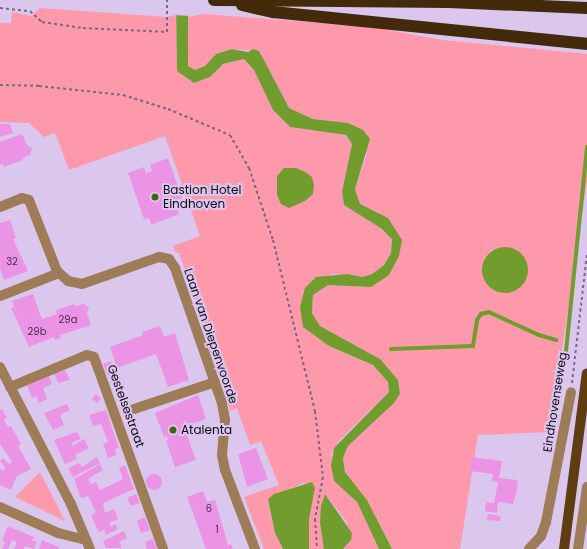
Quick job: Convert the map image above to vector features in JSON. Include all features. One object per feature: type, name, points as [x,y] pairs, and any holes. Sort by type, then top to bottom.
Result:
[{"type":"highway","points":[[214,0],[436,2],[587,8]]},
{"type":"highway","points":[[219,0],[273,12],[587,44]]},
{"type":"main road","points":[[564,549],[587,373]]},
{"type":"street","points":[[0,206],[22,198],[28,200],[58,273],[52,278],[0,296]]},
{"type":"street","name":"Laan van Diepenvoorde","points":[[58,273],[68,281],[82,284],[159,257],[169,259],[174,268],[215,382],[225,420],[222,455],[225,470],[255,549]]},
{"type":"street","name":"Gestelsestraat","points":[[10,387],[87,355],[94,357],[163,549]]},
{"type":"street","points":[[0,367],[71,504],[88,545]]},
{"type":"street","points":[[134,409],[215,382]]},
{"type":"street","name":"Eindhovenseweg","points":[[529,549],[540,536],[546,522],[571,392]]},
{"type":"street","points":[[578,549],[587,487]]},
{"type":"street","points":[[0,507],[88,545]]},
{"type":"path","points":[[0,8],[30,11],[42,22],[83,28],[167,32],[167,0]]},
{"type":"path","points":[[0,85],[39,86],[123,95],[168,109],[230,135],[249,168],[274,240],[315,411],[323,477],[315,519],[317,549]]},
{"type":"path","name":"Eindhovenseweg","points":[[571,392],[587,253]]},
{"type":"shaded area","points":[[176,0],[188,0],[188,66],[195,70],[205,66],[216,54],[232,49],[248,52],[253,49],[259,51],[289,108],[313,119],[348,123],[363,130],[370,139],[355,189],[360,204],[388,218],[402,240],[399,256],[389,275],[371,287],[328,285],[313,295],[312,313],[320,326],[380,359],[398,380],[400,394],[394,403],[348,446],[343,458],[345,472],[367,500],[392,549],[379,549],[357,502],[334,481],[331,465],[334,448],[389,392],[388,382],[373,365],[329,346],[303,327],[300,307],[305,288],[316,277],[348,274],[362,277],[372,274],[384,265],[391,253],[392,239],[382,229],[344,205],[342,192],[352,144],[346,135],[290,127],[273,110],[254,70],[244,59],[223,64],[210,77],[194,83],[177,71]]},
{"type":"shaded area","points":[[40,8],[167,17],[176,15],[177,71],[194,83],[210,77],[223,64],[244,59],[254,70],[273,110],[290,127],[345,135],[352,144],[342,192],[344,205],[382,229],[392,239],[391,253],[384,265],[372,274],[362,277],[332,274],[300,307],[329,346],[373,365],[388,382],[389,392],[338,442],[331,454],[334,481],[357,502],[379,549],[343,549],[351,540],[346,521],[325,494],[320,523],[324,549],[309,549],[309,519],[315,488],[303,483],[268,499],[275,533],[283,549],[264,549],[244,497],[279,485],[261,441],[250,445],[237,408],[230,411],[226,394],[210,351],[212,346],[179,253],[175,252],[173,246],[200,236],[165,136],[69,170],[55,133],[44,137],[29,123],[0,122],[0,23],[11,23],[12,12],[31,16]]},
{"type":"shaded area","points":[[205,14],[371,27],[443,40],[587,54],[587,181],[550,432],[478,435],[460,549],[392,549],[367,500],[345,472],[343,458],[348,446],[394,403],[400,394],[380,359],[320,326],[312,313],[313,295],[328,285],[371,287],[399,256],[388,218],[360,204],[355,189],[367,153],[348,123],[313,119],[289,108],[259,51],[232,49],[216,54],[205,66],[195,70],[188,66],[188,17]],"holes":[[[492,250],[525,259],[527,277],[516,290],[495,291],[484,279],[485,258]]]},
{"type":"shaded area","points":[[284,168],[296,168],[305,172],[312,177],[314,185],[313,194],[305,201],[289,208],[281,204],[277,195],[277,176]]},
{"type":"shaded area","points":[[501,247],[509,247],[518,251],[524,257],[528,270],[524,283],[518,289],[509,293],[501,293],[492,289],[486,283],[482,274],[482,266],[486,257],[492,251]]},
{"type":"shaded area","points":[[40,472],[65,521],[15,497]]},
{"type":"shaded area","points":[[312,482],[315,488],[309,519],[309,549],[283,549],[275,533],[268,499],[274,494]]},
{"type":"shaded area","points":[[325,494],[352,533],[351,540],[343,549],[324,549],[320,523],[321,506]]},
{"type":"pier","points":[[174,0],[190,0],[190,16],[174,15]]},
{"type":"building","points":[[0,124],[10,124],[13,133],[0,137]]},
{"type":"building","points":[[22,134],[27,145],[32,148],[30,155],[22,158],[23,160],[4,167],[3,164],[0,165],[0,142]]},
{"type":"building","points":[[168,158],[182,198],[175,201],[179,214],[151,225],[149,218],[144,219],[128,173],[144,167],[146,173],[152,171],[150,165]]},
{"type":"building","points":[[10,220],[16,238],[13,239],[28,271],[4,280],[0,268],[0,223]]},
{"type":"building","points":[[33,294],[42,319],[57,314],[56,310],[74,304],[75,306],[84,304],[89,308],[87,313],[91,325],[60,335],[61,338],[55,340],[54,337],[29,347],[11,308],[14,307],[12,301]]},
{"type":"building","points":[[160,326],[164,337],[175,333],[189,380],[168,387],[156,354],[117,368],[110,347],[143,335],[142,332]]},
{"type":"building","points":[[111,361],[116,373],[108,376],[103,364]]},
{"type":"building","points":[[65,370],[70,380],[58,383],[54,374]]},
{"type":"building","points":[[49,376],[52,384],[43,388],[47,399],[39,403],[36,396],[32,398],[27,385]]},
{"type":"building","points":[[96,394],[101,398],[97,403],[92,399]]},
{"type":"building","points":[[198,395],[206,419],[184,427],[196,460],[175,467],[166,441],[168,440],[166,435],[164,437],[155,413]]},
{"type":"building","points":[[67,404],[70,410],[60,415],[64,425],[53,430],[44,413]]},
{"type":"building","points":[[2,409],[7,418],[4,420],[8,427],[11,426],[21,444],[18,446],[31,469],[17,476],[11,490],[0,485],[0,469],[4,471],[5,467],[0,461],[3,458],[9,464],[12,462],[0,444],[0,410]]},
{"type":"building","points":[[106,410],[119,448],[115,449],[116,455],[108,458],[103,444],[108,442],[101,424],[93,426],[89,415]]},
{"type":"building","points":[[77,432],[81,439],[71,443],[73,446],[84,439],[89,448],[75,455],[77,459],[65,464],[54,440]]},
{"type":"building","points":[[256,448],[268,479],[247,487],[238,454]]},
{"type":"building","points":[[97,457],[100,463],[73,477],[68,468],[79,463],[82,467]]},
{"type":"building","points":[[472,457],[502,461],[499,478],[517,480],[518,486],[513,504],[498,502],[497,513],[485,511],[486,502],[494,503],[498,482],[492,481],[493,474],[470,471]]},
{"type":"building","points":[[100,464],[103,470],[88,479],[91,484],[96,482],[100,490],[123,479],[119,468],[125,465],[134,489],[103,503],[105,513],[114,509],[118,519],[109,523],[111,527],[115,524],[118,529],[106,535],[104,530],[99,532],[91,516],[96,512],[88,496],[81,498],[74,479]]},
{"type":"building","points":[[154,474],[161,479],[162,482],[157,489],[154,490],[147,485],[146,482],[151,475]]},
{"type":"building","points":[[203,491],[207,502],[215,500],[228,545],[231,544],[233,549],[206,549],[187,497]]},
{"type":"building","points":[[136,494],[140,503],[131,506],[127,498]]},
{"type":"building","points":[[488,514],[501,516],[500,521],[487,520]]},
{"type":"building","points":[[145,517],[150,530],[141,533],[137,521]]},
{"type":"building","points":[[8,526],[34,537],[32,541],[37,542],[34,549],[25,546],[24,549],[14,549],[17,542],[12,540],[8,549],[2,549],[5,542],[2,541]]},
{"type":"building","points":[[124,531],[127,538],[119,542],[122,548],[106,548],[103,541]]},
{"type":"building","points":[[153,539],[157,549],[147,549],[145,542]]},
{"type":"building","points":[[42,540],[59,547],[59,549],[39,549]]},
{"type":"waterway","points":[[565,361],[587,147]]},
{"type":"waterway","points":[[391,349],[473,346],[477,320],[481,314],[489,312],[539,335],[556,340]]},
{"type":"place","name":"Bastion Hotel Eindhoven","points":[[155,197]]},
{"type":"place","name":"Atalenta","points":[[173,430]]}]
